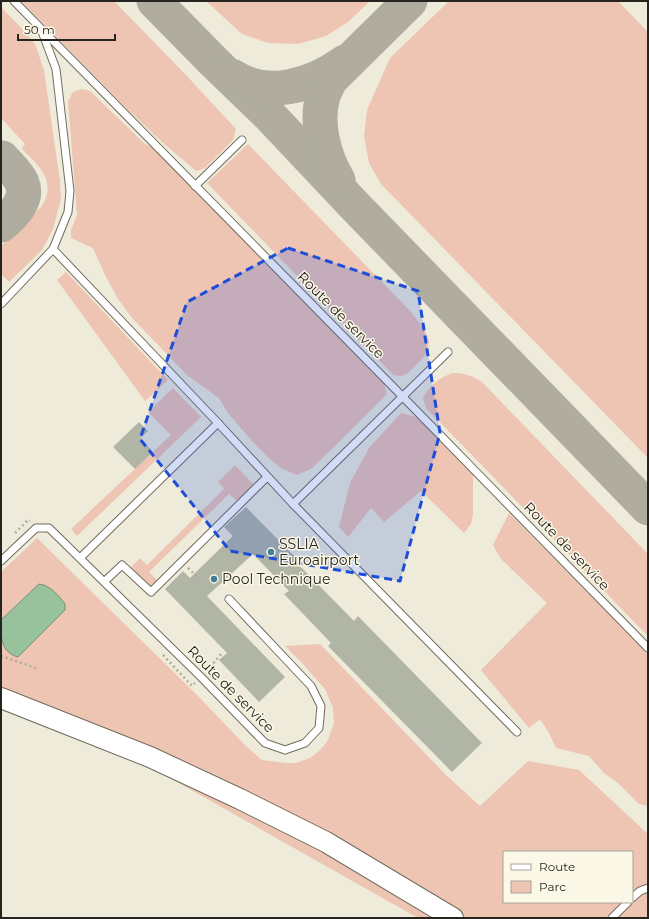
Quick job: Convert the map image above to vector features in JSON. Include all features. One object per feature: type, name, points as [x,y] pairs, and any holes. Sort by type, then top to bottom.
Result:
[{"type":"main road","points":[[1,698],[150,757],[240,799],[326,842],[453,918]]},
{"type":"lane","name":"Route de service","points":[[14,1],[648,648]]},
{"type":"lane","points":[[1,304],[53,249],[68,212],[70,191],[56,69],[40,27]]},
{"type":"lane","points":[[195,186],[242,140]]},
{"type":"lane","points":[[53,249],[218,423],[267,477],[517,732]]},
{"type":"lane","points":[[293,504],[448,352]]},
{"type":"lane","points":[[80,558],[218,423]]},
{"type":"lane","points":[[104,581],[122,565],[151,592],[267,477]]},
{"type":"lane","name":"Route de service","points":[[1,561],[36,528],[50,528],[201,677],[265,743],[285,750],[306,744],[319,728],[321,706],[311,686],[229,599]]},
{"type":"lane","points":[[633,897],[640,891],[648,888]]},
{"type":"lane","points":[[612,918],[627,903]]},
{"type":"path","points":[[1,656],[39,669]]},
{"type":"highlighted area","points":[[288,248],[418,291],[440,433],[400,581],[230,551],[140,439],[187,302]]},
{"type":"green space","points":[[21,1],[114,1],[236,129],[233,140],[205,168],[196,171],[162,142],[124,106]]},
{"type":"green space","points":[[206,1],[370,1],[348,22],[326,36],[298,44],[268,43],[242,34]]},
{"type":"green space","points":[[449,1],[618,1],[648,32],[648,458],[381,184],[369,163],[364,136],[367,110],[390,58]]},
{"type":"green space","points":[[1,7],[35,44],[44,70],[60,181],[61,199],[53,229],[42,250],[9,282],[1,274],[1,246],[42,206],[48,189],[44,174],[22,149],[25,144],[1,118]]},
{"type":"green space","points":[[82,89],[90,91],[145,144],[152,147],[238,232],[384,383],[387,394],[311,469],[297,475],[281,468],[273,462],[252,441],[228,413],[219,398],[188,376],[132,318],[118,299],[93,248],[71,238],[71,230],[77,215],[68,101],[73,92]]},
{"type":"green space","points":[[248,144],[411,312],[424,329],[429,340],[428,351],[407,374],[400,376],[393,375],[207,183]]},
{"type":"green space","points":[[66,272],[168,380],[145,401],[57,280]]},
{"type":"green space","points":[[453,373],[468,375],[482,382],[648,554],[648,636],[426,408],[423,398],[432,385],[440,379]]},
{"type":"green space","points":[[173,388],[201,417],[77,536],[71,529],[171,435],[148,412]]},
{"type":"green space","points":[[401,413],[417,417],[473,475],[473,515],[471,524],[464,533],[421,491],[384,522],[371,508],[348,537],[339,527],[350,483],[369,448]]},
{"type":"green space","points":[[235,465],[254,485],[237,501],[229,494],[149,572],[157,580],[150,586],[131,567],[140,558],[147,565],[224,489],[218,482]]},
{"type":"green space","points":[[509,513],[648,654],[648,806],[639,804],[618,783],[604,773],[589,756],[556,748],[548,731],[540,719],[529,728],[481,670],[547,603],[501,559],[493,545]]},
{"type":"green space","points":[[37,538],[198,696],[245,745],[262,760],[296,763],[310,758],[327,742],[334,723],[333,708],[325,689],[285,646],[320,644],[446,775],[480,806],[528,761],[579,770],[648,834],[648,918],[418,918],[154,769],[1,709],[1,572]]},
{"type":"shaded area","points":[[39,584],[47,586],[57,594],[65,604],[65,610],[18,657],[12,655],[3,643],[1,620]]},
{"type":"building","points":[[139,422],[148,431],[140,438],[153,452],[135,469],[113,447]]},
{"type":"building","points":[[246,507],[297,559],[295,561],[354,621],[358,616],[482,743],[452,772],[328,646],[331,643],[284,594],[289,591],[253,554],[207,596],[285,677],[259,702],[219,660],[227,653],[165,589],[183,571],[190,578],[233,536],[224,527]]},
{"type":"taxiway","points":[[154,1],[270,116],[352,203],[648,508]]},
{"type":"taxiway","points":[[338,180],[333,171],[322,140],[320,117],[324,94],[331,79],[410,1]]},
{"type":"taxiway","points":[[232,76],[246,83],[260,87],[290,87],[319,77],[345,62]]},
{"type":"taxiway","points":[[1,225],[19,207],[22,201],[24,189],[18,176],[2,158]]},
{"type":"place","name":"SSLIA Euroairport","points":[[271,552]]},
{"type":"place","name":"Pool Technique","points":[[214,579]]}]
